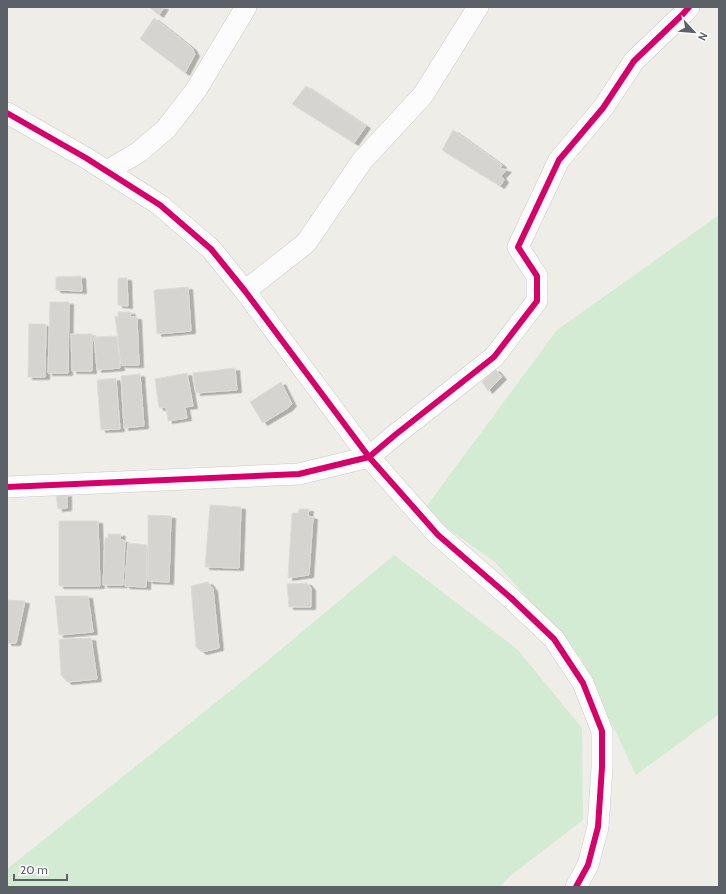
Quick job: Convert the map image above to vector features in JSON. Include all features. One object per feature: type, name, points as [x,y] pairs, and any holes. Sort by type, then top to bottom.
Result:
[{"type":"street","points":[[107,171],[139,152],[166,129],[196,90],[246,7]]},
{"type":"street","points":[[245,291],[306,243],[362,161],[423,95],[478,7]]},
{"type":"street","points":[[7,486],[299,474],[369,457],[494,357],[537,301],[537,276],[518,247],[559,160],[603,108],[634,61],[689,7]]},
{"type":"street","points":[[7,113],[86,158],[160,205],[211,249],[245,291],[369,457],[438,535],[511,598],[554,639],[583,683],[602,731],[602,767],[598,828],[588,865],[576,887]]},
{"type":"green space","points":[[719,215],[719,714],[636,775],[580,657],[495,562],[423,511],[557,330]]},
{"type":"green space","points":[[394,555],[517,649],[582,728],[583,820],[509,877],[499,887],[7,887],[7,869],[254,672]]},
{"type":"building","points":[[149,7],[164,7],[159,15]]},
{"type":"building","points":[[154,18],[192,48],[195,54],[185,73],[140,39]]},
{"type":"building","points":[[306,86],[366,126],[354,143],[292,104]]},
{"type":"building","points":[[453,130],[502,165],[500,168],[507,170],[501,176],[504,180],[500,186],[442,150]]},
{"type":"building","points":[[81,276],[82,291],[56,290],[56,277]]},
{"type":"building","points":[[118,278],[127,278],[128,306],[118,305]]},
{"type":"building","points":[[188,287],[191,331],[157,334],[154,290]]},
{"type":"building","points":[[50,302],[69,302],[68,373],[48,373]]},
{"type":"building","points":[[118,312],[131,312],[130,317],[137,317],[139,365],[121,365],[115,316],[118,317]]},
{"type":"building","points":[[29,324],[46,324],[45,377],[28,377]]},
{"type":"building","points":[[71,334],[92,334],[92,371],[72,371]]},
{"type":"building","points":[[117,336],[120,368],[97,370],[94,337]]},
{"type":"building","points":[[235,368],[237,390],[196,393],[193,373]]},
{"type":"building","points":[[495,369],[502,377],[488,391],[482,382]]},
{"type":"building","points":[[187,373],[193,406],[185,407],[187,418],[168,421],[166,407],[159,408],[155,379]]},
{"type":"building","points":[[140,374],[144,426],[124,428],[121,376]]},
{"type":"building","points":[[116,378],[120,429],[101,430],[97,380]]},
{"type":"building","points":[[281,382],[292,404],[263,423],[250,402]]},
{"type":"building","points":[[67,494],[67,508],[58,509],[56,495]]},
{"type":"building","points":[[210,505],[241,507],[239,568],[205,567]]},
{"type":"building","points":[[299,509],[309,509],[308,516],[313,517],[309,575],[288,578],[292,513],[298,513]]},
{"type":"building","points":[[148,515],[171,516],[169,582],[148,581]]},
{"type":"building","points":[[59,521],[98,521],[100,586],[59,586]]},
{"type":"building","points":[[108,534],[121,534],[120,539],[125,541],[123,585],[103,585],[105,538],[108,538]]},
{"type":"building","points":[[128,543],[147,545],[146,587],[125,586]]},
{"type":"building","points":[[208,582],[213,589],[219,648],[202,652],[196,647],[191,586]]},
{"type":"building","points":[[307,583],[311,588],[311,607],[289,607],[287,584]]},
{"type":"building","points":[[55,596],[88,596],[93,632],[59,635]]},
{"type":"building","points":[[7,600],[25,601],[16,643],[7,643]]},
{"type":"building","points":[[91,638],[97,679],[67,682],[61,675],[59,639]]},
{"type":"cycle path","points":[[7,487],[299,474],[369,457],[494,357],[537,301],[537,276],[518,247],[559,160],[603,108],[634,61],[689,7]]},
{"type":"cycle path","points":[[7,113],[86,158],[160,205],[211,249],[245,291],[369,457],[438,535],[511,598],[554,639],[583,683],[602,731],[602,767],[598,827],[588,865],[576,887]]}]
